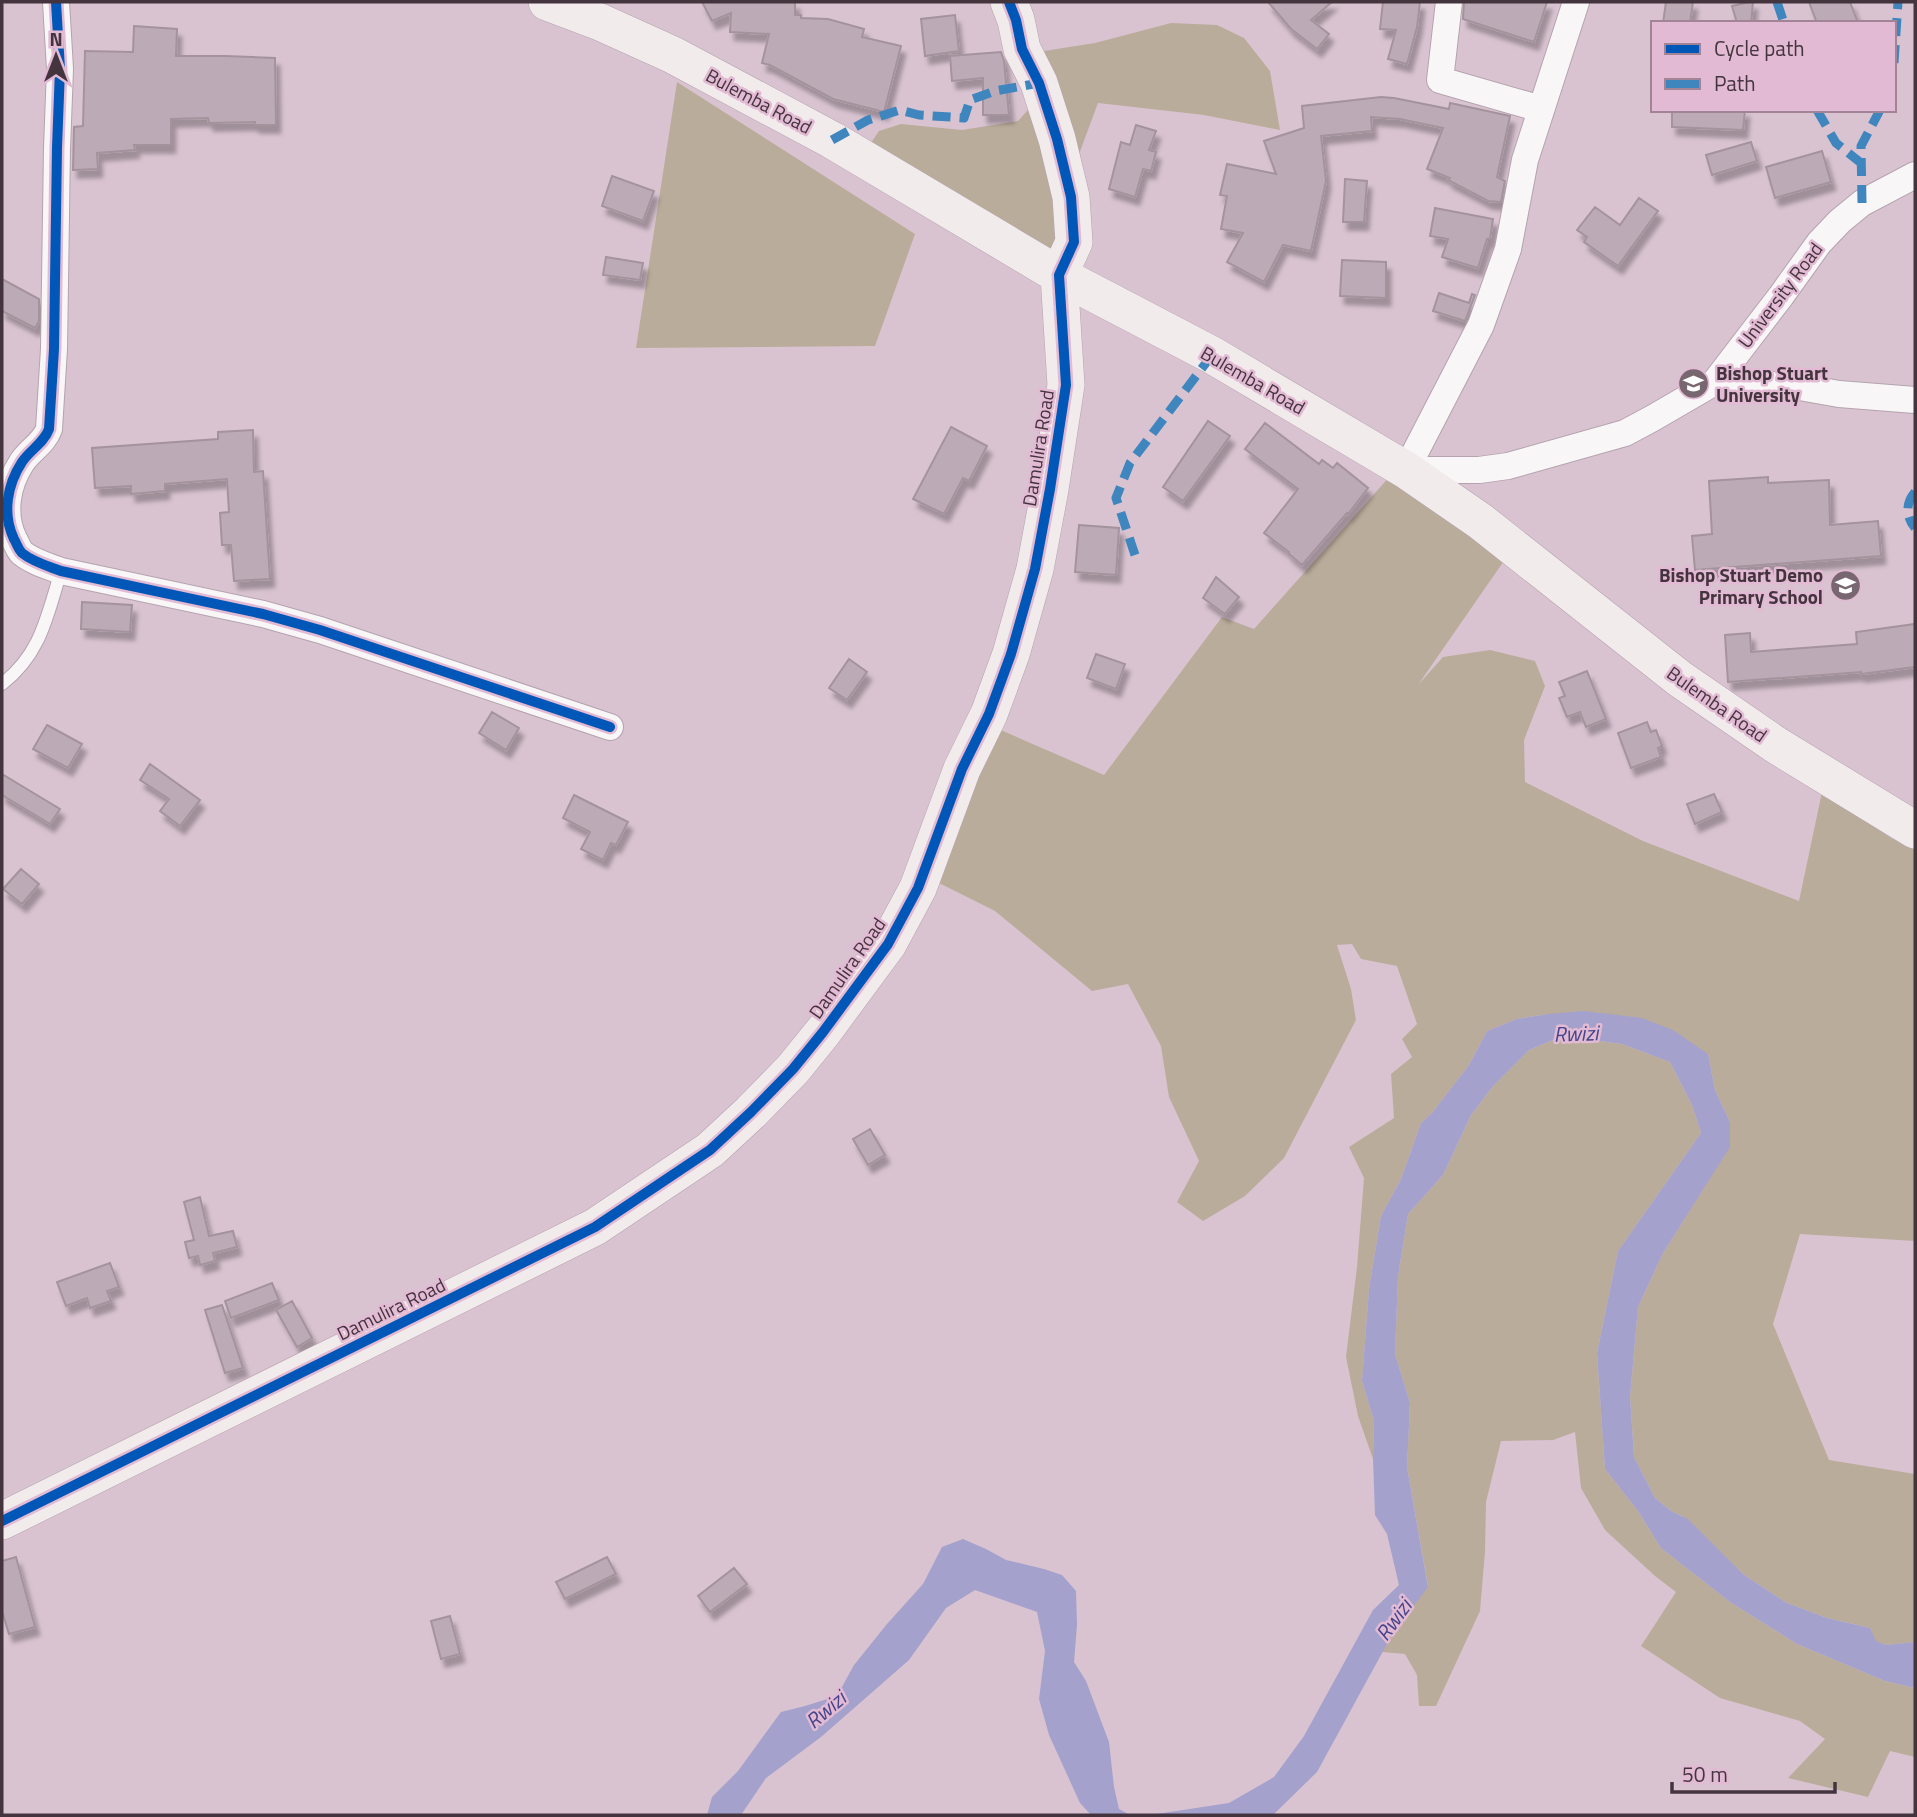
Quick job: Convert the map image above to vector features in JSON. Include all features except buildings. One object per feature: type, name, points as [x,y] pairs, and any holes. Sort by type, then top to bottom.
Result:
[{"type":"street","points":[[56,2],[60,69],[54,349],[49,429],[43,440],[23,461],[12,480],[7,507],[12,534],[19,550],[32,560],[61,571],[263,614],[308,627],[610,727]]},
{"type":"street","name":"Bulemba Road","points":[[547,2],[600,22],[673,55],[832,140],[1059,275],[1212,355],[1406,470],[1480,521],[1680,679],[1776,745],[1915,830]]},
{"type":"street","name":"Damulira Road","points":[[2,1521],[595,1227],[710,1150],[751,1112],[793,1069],[888,944],[918,888],[962,769],[989,714],[1011,654],[1035,569],[1066,385],[1059,275],[1074,242],[1069,184],[1043,94],[1023,49],[1009,2]]},
{"type":"street","points":[[1449,2],[1440,80],[1541,109]]},
{"type":"street","points":[[1406,470],[1481,326],[1508,249],[1525,160],[1576,2]]},
{"type":"street","name":"University Road","points":[[1406,470],[1490,469],[1596,442],[1625,433],[1714,382],[1819,243],[1840,221],[1862,203],[1915,174]]},
{"type":"street","points":[[1714,382],[1794,386],[1839,394],[1915,400]]},
{"type":"lane","points":[[2,684],[18,672],[41,636],[61,571]]},
{"type":"shaded area","points":[[1171,23],[1217,25],[1244,38],[1270,71],[1280,130],[1204,115],[1098,103],[1072,173],[1031,53],[1095,43]]},
{"type":"shaded area","points":[[677,82],[915,234],[875,346],[636,348]]},
{"type":"shaded area","points":[[1028,110],[1055,186],[1060,236],[1053,267],[860,159],[879,131],[901,124],[962,130],[1018,121]]},
{"type":"shaded area","points":[[1391,475],[1508,555],[1418,685],[1443,657],[1490,650],[1535,661],[1545,686],[1524,740],[1525,782],[1643,841],[1799,901],[1822,792],[1891,838],[1915,850],[1915,1241],[1800,1234],[1773,1324],[1829,1460],[1915,1474],[1915,1642],[1886,1645],[1875,1641],[1870,1628],[1827,1618],[1787,1603],[1744,1575],[1682,1516],[1655,1498],[1634,1457],[1630,1397],[1638,1307],[1663,1253],[1730,1146],[1730,1122],[1715,1090],[1708,1054],[1548,1014],[1517,1019],[1487,1031],[1469,1065],[1421,1123],[1401,1179],[1381,1216],[1369,1289],[1362,1381],[1374,1421],[1373,1459],[1358,1416],[1346,1357],[1364,1178],[1349,1147],[1394,1118],[1391,1074],[1412,1057],[1402,1039],[1417,1024],[1397,966],[1361,959],[1352,944],[1337,945],[1351,989],[1356,1020],[1284,1158],[1245,1196],[1203,1221],[1177,1202],[1199,1161],[1169,1097],[1161,1046],[1128,984],[1092,991],[995,911],[929,878],[987,724],[1104,775],[1222,617],[1254,629]]},
{"type":"shaded area","points":[[1563,1036],[1622,1044],[1670,1062],[1692,1105],[1701,1133],[1618,1251],[1597,1353],[1605,1469],[1638,1511],[1661,1548],[1730,1602],[1797,1644],[1885,1681],[1915,1688],[1915,1757],[1890,1751],[1868,1797],[1788,1778],[1825,1739],[1800,1721],[1720,1698],[1641,1646],[1676,1592],[1605,1530],[1581,1488],[1575,1432],[1553,1440],[1501,1441],[1486,1502],[1480,1611],[1436,1706],[1419,1706],[1417,1675],[1405,1654],[1382,1652],[1428,1586],[1407,1467],[1410,1403],[1395,1354],[1398,1276],[1408,1214],[1443,1175],[1471,1115],[1494,1085],[1529,1050]]},
{"type":"water","name":"Rwizi","points":[[1583,1011],[1642,1018],[1673,1030],[1708,1054],[1715,1090],[1730,1122],[1730,1147],[1663,1253],[1638,1307],[1630,1397],[1634,1457],[1655,1498],[1671,1511],[1688,1519],[1744,1575],[1787,1603],[1827,1618],[1870,1628],[1876,1641],[1886,1645],[1915,1642],[1915,1688],[1885,1681],[1797,1644],[1730,1602],[1661,1548],[1638,1511],[1605,1469],[1597,1353],[1618,1251],[1701,1133],[1692,1105],[1670,1062],[1622,1044],[1563,1036],[1529,1050],[1494,1085],[1471,1115],[1443,1175],[1408,1214],[1398,1276],[1395,1354],[1410,1403],[1407,1467],[1428,1587],[1393,1633],[1317,1772],[1273,1815],[1150,1815],[1229,1803],[1274,1777],[1304,1736],[1373,1610],[1399,1585],[1387,1534],[1375,1515],[1374,1421],[1362,1381],[1369,1289],[1381,1216],[1401,1179],[1421,1123],[1469,1065],[1487,1031],[1517,1019]]},
{"type":"water","name":"Rwizi","points":[[963,1539],[1006,1560],[1062,1575],[1076,1591],[1074,1662],[1086,1681],[1109,1742],[1119,1809],[1130,1815],[1091,1815],[1080,1803],[1049,1735],[1039,1699],[1045,1651],[1037,1612],[975,1590],[946,1608],[909,1660],[821,1737],[766,1778],[741,1815],[707,1815],[712,1797],[738,1771],[781,1712],[837,1696],[854,1665],[923,1584],[942,1547]]},
{"type":"marked path","points":[[1777,2],[1783,21]]},
{"type":"marked path","points":[[1896,32],[1898,2]]},
{"type":"marked path","points":[[832,140],[868,120],[900,110],[919,115],[964,118],[970,100],[995,91],[1039,83]]},
{"type":"marked path","points":[[1818,112],[1836,143],[1861,163]]},
{"type":"marked path","points":[[1862,203],[1861,146],[1879,112]]},
{"type":"marked path","points":[[1135,555],[1116,498],[1130,463],[1212,355]]},
{"type":"marked path","points":[[1915,492],[1908,510],[1915,528]]},
{"type":"cycle path","points":[[56,2],[60,69],[54,349],[49,429],[22,462],[10,490],[8,520],[21,551],[26,556],[61,571],[263,614],[320,630],[610,727]]},
{"type":"cycle path","points":[[2,1521],[595,1227],[710,1150],[751,1112],[793,1069],[888,944],[918,888],[962,769],[989,714],[1011,654],[1035,569],[1066,385],[1059,275],[1074,242],[1071,197],[1057,139],[1039,83],[1022,49],[1009,2]]},
{"type":"place","name":"Bishop Stuart University","points":[[1693,384]]},
{"type":"place","name":"Bishop Stuart Demo Primary School","points":[[1846,586]]}]
